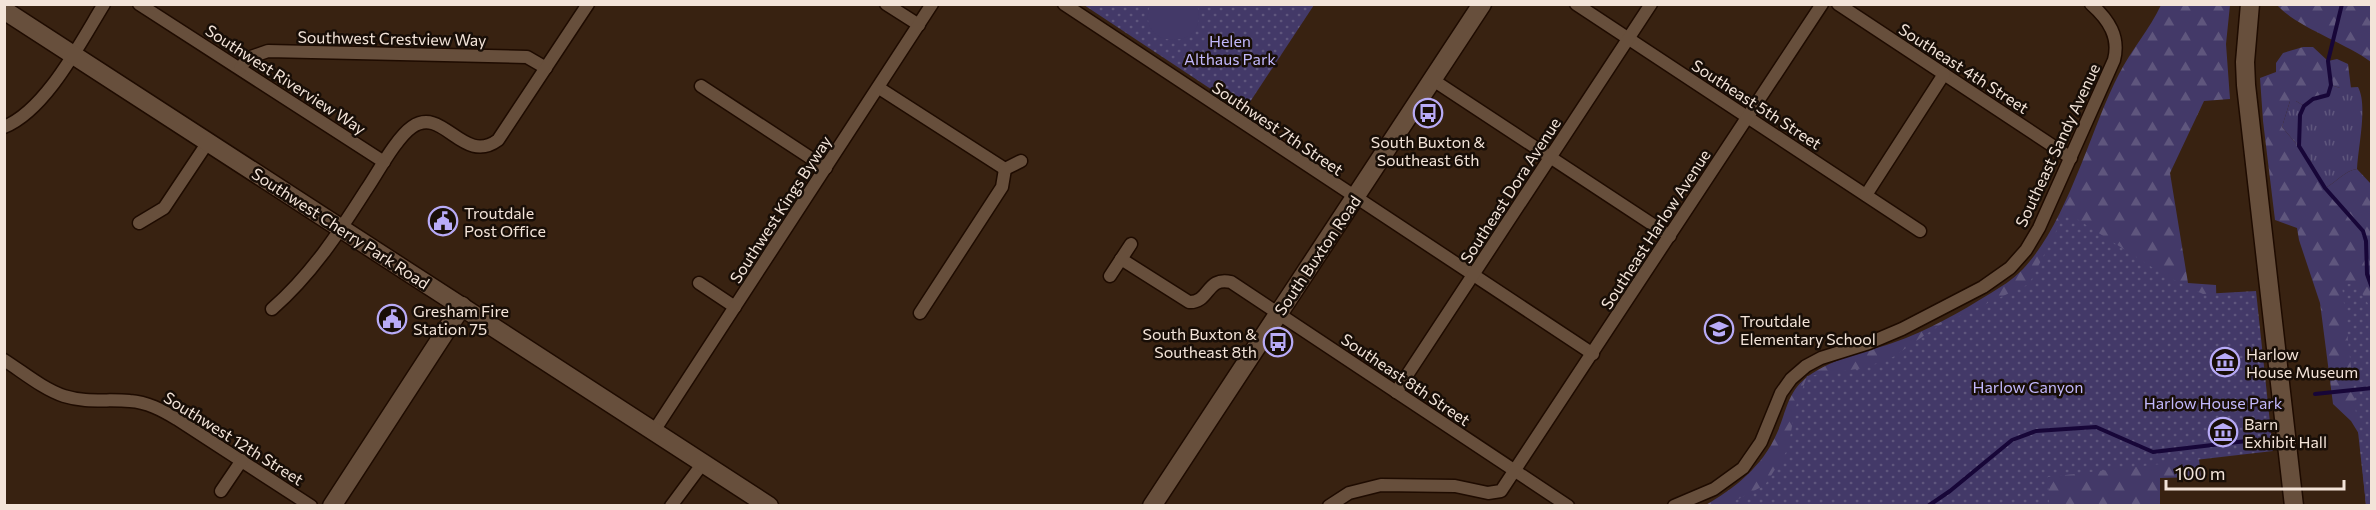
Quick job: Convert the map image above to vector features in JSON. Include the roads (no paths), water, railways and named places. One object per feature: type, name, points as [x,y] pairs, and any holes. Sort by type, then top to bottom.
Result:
[{"type":"street","points":[[4,127],[34,108],[43,99],[104,4]]},
{"type":"street","name":"Southwest Riverview Way","points":[[139,4],[384,162]]},
{"type":"street","points":[[272,309],[290,294],[323,255],[406,132],[423,122],[440,126],[476,148],[493,144],[503,134],[588,4]]},
{"type":"street","points":[[886,4],[919,25]]},
{"type":"street","name":"Southwest Kings Byway","points":[[654,431],[932,4]]},
{"type":"street","name":"Southwest 7th Street","points":[[1064,4],[1354,199],[1593,354]]},
{"type":"street","name":"South Buxton Road","points":[[1152,506],[1482,4]]},
{"type":"street","name":"Southeast 5th Street","points":[[1576,4],[1920,231]]},
{"type":"street","name":"Southeast Dora Avenue","points":[[1396,392],[1651,4]]},
{"type":"street","name":"Southeast Harlow Avenue","points":[[1515,471],[1822,4]]},
{"type":"street","name":"Southeast 4th Street","points":[[1838,4],[2071,158]]},
{"type":"street","name":"Southeast Sandy Avenue","points":[[1674,506],[1714,489],[1743,468],[1761,442],[1780,393],[1806,366],[1821,358],[1869,343],[1902,329],[1983,287],[2010,268],[2026,250],[2039,228],[2114,60],[2116,43],[2114,32],[2105,18],[2091,4]]},
{"type":"street","points":[[2250,4],[2245,62],[2246,85],[2294,506]]},
{"type":"street","name":"Southwest Cherry Park Road","points":[[4,10],[769,506]]},
{"type":"street","name":"Southwest Crestview Way","points":[[240,68],[248,58],[268,51],[526,57],[546,68]]},
{"type":"street","points":[[1866,195],[1944,74]]},
{"type":"street","points":[[1433,80],[1670,236]]},
{"type":"street","points":[[701,86],[826,168]]},
{"type":"street","points":[[879,88],[1005,169]]},
{"type":"street","points":[[139,223],[164,208],[208,142]]},
{"type":"street","points":[[1005,169],[1021,161]]},
{"type":"street","points":[[920,313],[1002,187],[1005,169]]},
{"type":"street","points":[[1110,276],[1131,244]]},
{"type":"street","name":"Southeast 8th Street","points":[[1121,259],[1189,302],[1195,302],[1203,297],[1213,284],[1224,280],[1231,282],[1515,471]]},
{"type":"street","points":[[699,283],[735,307]]},
{"type":"street","points":[[332,506],[462,306]]},
{"type":"street","name":"Southwest 12th Street","points":[[4,360],[50,390],[65,396],[86,400],[130,401],[156,407],[242,460],[310,506]]},
{"type":"street","points":[[220,491],[242,460]]},
{"type":"street","points":[[671,506],[703,463]]},
{"type":"street","points":[[1329,506],[1349,493],[1381,485],[1455,486],[1494,493],[1501,491],[1515,471],[1568,506]]},
{"type":"waterway","points":[[2342,4],[2328,61],[2331,85],[2328,95],[2313,99],[2304,106],[2300,115],[2299,146],[2325,188],[2363,231],[2366,241],[2367,274],[2372,288]]},
{"type":"waterway","points":[[2315,394],[2372,388]]},
{"type":"waterway","points":[[1928,506],[2012,440],[2036,431],[2096,427],[2153,452],[2255,440]]},
{"type":"place","name":"South Buxton & Southeast 6th","points":[[1428,113]]},
{"type":"place","name":"Troutdale Post Office","points":[[443,221]]},
{"type":"place","name":"Gresham Fire Station 75","points":[[392,319]]},
{"type":"place","name":"Troutdale Elementary School","points":[[1719,329]]},
{"type":"place","name":"South Buxton & Southeast 8th","points":[[1278,342]]},
{"type":"place","name":"Harlow House Museum","points":[[2225,362]]},
{"type":"place","name":"Barn Exhibit Hall","points":[[2223,432]]},
{"type":"park label","name":"Helen Althaus Park","points":[[1230,49]]},
{"type":"park label","name":"Harlow Canyon","points":[[2028,386]]},
{"type":"park label","name":"Harlow House Park","points":[[2213,402]]}]
